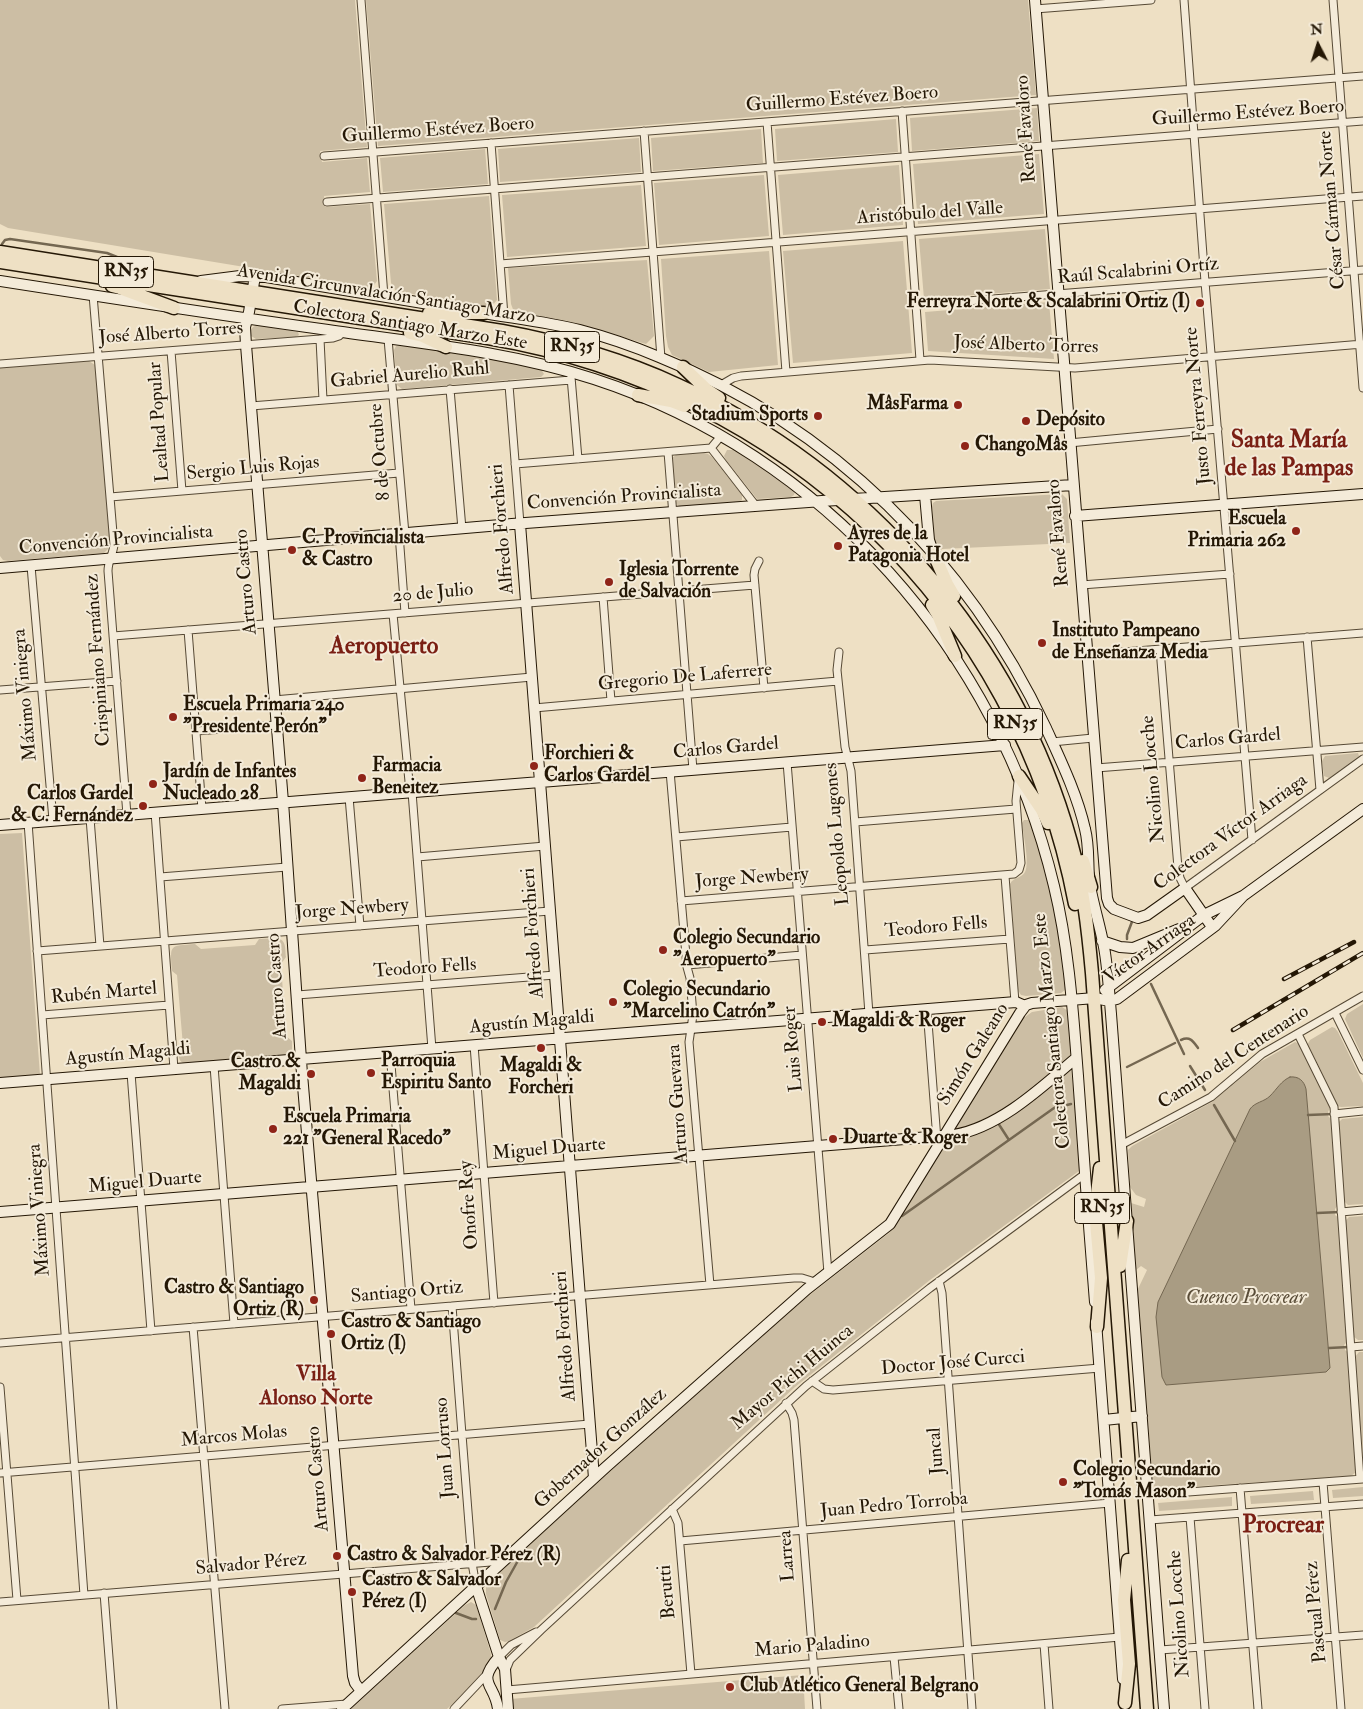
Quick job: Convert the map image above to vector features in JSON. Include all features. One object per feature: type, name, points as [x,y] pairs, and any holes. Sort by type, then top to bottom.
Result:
[{"type":"highway","name":"Avenida Circunvalación Santiago Marzo","points":[[2,259],[192,282],[291,307],[494,339],[578,358],[630,376],[664,389],[719,416],[807,472],[874,530],[907,564],[936,599],[979,660],[1003,700],[1030,755],[1049,804],[1065,855],[1077,913],[1091,998],[1122,1378],[1121,1418],[1138,1709]]},
{"type":"highway","name":"Avenida Circunvalación Santiago Marzo","points":[[2,259],[252,296],[308,300],[514,333],[598,354],[654,374],[709,400],[762,430],[812,464],[855,499],[903,546],[934,582],[963,619],[999,674],[1018,709],[1036,745],[1060,808],[1075,857],[1087,928],[1100,1168],[1121,1418],[1138,1588],[1147,1709]]},
{"type":"highway","points":[[2,259],[54,277],[120,288],[174,308]]},
{"type":"highway","points":[[308,300],[361,302],[434,313],[484,313]]},
{"type":"highway","points":[[291,307],[340,322],[415,334],[446,347]]},
{"type":"highway","points":[[683,367],[712,393],[780,434],[812,464]]},
{"type":"highway","points":[[638,395],[682,405],[742,437],[772,448]]},
{"type":"highway","points":[[874,530],[894,560],[935,610],[955,656]]},
{"type":"highway","points":[[933,552],[949,588],[983,638],[999,674]]},
{"type":"highway","points":[[1036,745],[1058,786],[1081,852],[1090,887]]},
{"type":"highway","points":[[1019,776],[1045,816],[1066,888],[1077,913]]},
{"type":"highway","points":[[1097,1327],[1101,1278],[1095,1211],[1100,1168]]},
{"type":"highway","points":[[1122,1378],[1124,1330],[1120,1261],[1127,1221]]},
{"type":"highway","points":[[1125,1706],[1129,1664],[1124,1600],[1128,1560]]},
{"type":"highway","points":[[1138,1588],[1148,1642],[1153,1709]]},
{"type":"street","points":[[361,0],[384,296]]},
{"type":"street","points":[[1035,5],[1152,0]]},
{"type":"street","name":"Justo Ferreyra Norte","points":[[1184,0],[1252,840]]},
{"type":"street","name":"César Cárman Norte","points":[[1333,0],[1363,388]]},
{"type":"street","name":"René Favaloro","points":[[1035,5],[1107,898],[1110,906],[1116,910]]},
{"type":"street","name":"Guillermo Estévez Boero","points":[[324,156],[1363,76]]},
{"type":"street","points":[[902,111],[920,360]]},
{"type":"street","name":"Guillermo Estévez Boero","points":[[327,202],[1363,121]]},
{"type":"street","points":[[767,122],[786,372]]},
{"type":"street","points":[[644,131],[661,358]]},
{"type":"street","points":[[491,143],[504,316]]},
{"type":"street","name":"Aristóbulo del Valle","points":[[500,264],[1363,196]]},
{"type":"street","name":"Raúl Scalabrini Ortíz","points":[[916,305],[1363,270]]},
{"type":"street","name":"Colectora Santiago Marzo Este","points":[[192,282],[255,276],[276,278],[504,316],[593,334],[683,367],[721,385],[768,412],[847,468],[933,552],[968,596],[1000,642],[1028,691],[1052,742],[1070,783],[1086,831],[1090,887],[1102,941],[1109,987],[1164,1709]]},
{"type":"street","name":"Arturo Castro","points":[[255,276],[245,328],[246,345],[301,1059],[344,1574],[353,1678],[354,1683],[362,1691]]},
{"type":"street","name":"Colectora Santiago Marzo Este","points":[[0,281],[511,357],[638,395],[722,436],[780,474],[816,502],[862,543],[894,576],[929,618],[980,696],[1019,776],[1038,827],[1054,886],[1064,938],[1072,1000],[1125,1706]]},
{"type":"street","name":"Crispiniano Fernández","points":[[93,295],[114,548],[108,568],[127,814]]},
{"type":"street","name":"José Alberto Torres","points":[[0,364],[337,338],[343,332]]},
{"type":"street","points":[[320,339],[324,400]]},
{"type":"street","name":"8 de Octubre","points":[[388,339],[400,473],[405,613]]},
{"type":"street","name":"José Alberto Torres","points":[[721,385],[737,376],[920,360],[1063,367],[1361,344]]},
{"type":"street","name":"Lealtad Popular","points":[[171,351],[182,491]]},
{"type":"street","points":[[571,376],[578,459]]},
{"type":"street","name":"Gabriel Aurelio Ruhl","points":[[251,406],[509,385],[571,376]]},
{"type":"street","name":"Alfredo Forchieri","points":[[509,385],[594,1478]]},
{"type":"street","points":[[450,390],[462,529]]},
{"type":"street","points":[[1069,443],[1218,430]]},
{"type":"street","points":[[515,464],[711,448],[722,436]]},
{"type":"street","points":[[711,448],[756,506]]},
{"type":"street","points":[[668,452],[693,770]]},
{"type":"street","name":"Sergio Luis Rojas","points":[[110,497],[400,473]]},
{"type":"street","name":"Convención Provincialista","points":[[0,568],[673,512],[1073,485]]},
{"type":"street","points":[[1075,516],[1363,494]]},
{"type":"street","points":[[926,495],[929,540],[933,552]]},
{"type":"street","points":[[759,561],[754,571],[764,688]]},
{"type":"street","name":"Máximo Viniegra","points":[[31,566],[53,820]]},
{"type":"street","points":[[1081,585],[1230,574]]},
{"type":"street","name":"20 de Julio","points":[[114,636],[755,585]]},
{"type":"street","points":[[603,597],[611,701]]},
{"type":"street","points":[[393,614],[417,857],[432,1049]]},
{"type":"street","points":[[188,630],[202,808]]},
{"type":"street","points":[[1086,655],[1363,633]]},
{"type":"street","points":[[1307,637],[1320,790]]},
{"type":"street","name":"Nicolino Locche","points":[[1160,649],[1178,868],[1185,888],[1212,927]]},
{"type":"street","name":"Leopoldo Lugones","points":[[839,652],[836,665],[845,747],[850,768],[870,1014]]},
{"type":"street","points":[[274,700],[532,678]]},
{"type":"street","points":[[0,690],[117,681]]},
{"type":"street","name":"Gregorio De Laferrere","points":[[534,708],[838,682]]},
{"type":"street","points":[[196,731],[276,725]]},
{"type":"street","points":[[1052,742],[1093,738]]},
{"type":"street","name":"Carlos Gardel","points":[[0,825],[1005,745]]},
{"type":"street","name":"Carlos Gardel","points":[[1096,768],[1363,747]]},
{"type":"street","name":"Colectora Víctor Arriaga","points":[[1116,910],[1134,918],[1143,917],[1363,759]]},
{"type":"street","name":"Luis Roger","points":[[787,762],[828,1273]]},
{"type":"street","name":"Arturo Guevara","points":[[670,771],[693,1015],[689,1042],[710,1285]]},
{"type":"street","points":[[1015,1002],[1005,876],[1016,872],[1021,866],[1016,809],[1019,776]]},
{"type":"street","points":[[349,797],[360,926]]},
{"type":"street","points":[[855,822],[1016,809]]},
{"type":"street","name":"Víctor Arriaga","points":[[1091,998],[1110,1001],[1118,999],[1212,927],[1243,896],[1363,809]]},
{"type":"street","points":[[155,812],[174,1069]]},
{"type":"street","points":[[90,818],[100,946]]},
{"type":"street","name":"Máximo Viniegra","points":[[28,822],[84,1595]]},
{"type":"street","points":[[676,836],[792,827]]},
{"type":"street","points":[[417,857],[545,846]]},
{"type":"street","points":[[160,877],[287,867]]},
{"type":"street","name":"Jorge Newbery","points":[[681,901],[1005,876]]},
{"type":"street","name":"Víctor Arriaga","points":[[1091,998],[1109,987],[1204,915],[1243,896]]},
{"type":"street","name":"Jorge Newbery","points":[[37,951],[550,911]]},
{"type":"street","points":[[1102,941],[1120,948],[1133,948],[1194,923]]},
{"type":"street","name":"Teodoro Fells","points":[[864,950],[1010,939]]},
{"type":"street","points":[[687,965],[802,956]]},
{"type":"street","name":"Teodoro Fells","points":[[296,995],[555,975]]},
{"type":"street","name":"Camino del Centenario","points":[[1121,1145],[1211,1097],[1258,1057],[1363,996]]},
{"type":"street","points":[[1025,1006],[1032,1003],[1091,998]]},
{"type":"street","name":"Agustín Magaldi","points":[[0,1083],[1015,1002],[1025,1006]]},
{"type":"street","name":"Rubén Martel","points":[[42,1015],[169,1005]]},
{"type":"street","name":"Simón Galeano","points":[[890,1224],[940,1140],[1025,1006]]},
{"type":"street","points":[[927,1009],[940,1140]]},
{"type":"street","points":[[1334,1012],[1363,1070]]},
{"type":"street","points":[[1148,1495],[1362,1479],[1334,1114],[1332,1102],[1298,1034]]},
{"type":"street","name":"Onofre Rey","points":[[474,1045],[494,1303]]},
{"type":"street","points":[[390,1052],[412,1309]]},
{"type":"street","name":"Miguel Duarte","points":[[0,1212],[818,1146],[940,1140],[970,1131],[1005,1114],[1034,1094],[1076,1058]]},
{"type":"street","points":[[214,1066],[234,1324]]},
{"type":"street","points":[[131,1073],[151,1331]]},
{"type":"street","points":[[1334,1114],[1363,1112]]},
{"type":"street","name":"Mayor Pichi Huinca","points":[[505,1671],[509,1661],[541,1630],[786,1403],[939,1282],[1085,1174]]},
{"type":"street","points":[[1341,1212],[1363,1210]]},
{"type":"street","name":"Gobernador González","points":[[345,1706],[594,1478],[815,1282],[890,1224]]},
{"type":"street","name":"Santiago Ortiz","points":[[0,1343],[794,1278],[815,1282]]},
{"type":"street","name":"Juncal","points":[[939,1282],[942,1293],[972,1709]]},
{"type":"street","name":"Juan Lorruso","points":[[452,1306],[472,1563],[476,1586]]},
{"type":"street","points":[[193,1327],[225,1709]]},
{"type":"street","points":[[1351,1347],[1363,1346]]},
{"type":"street","name":"Doctor José Curcci","points":[[812,1381],[824,1389],[830,1390],[1100,1368]]},
{"type":"street","points":[[0,1387],[3,1473],[17,1600]]},
{"type":"street","name":"Larrea","points":[[786,1403],[794,1418],[817,1709]]},
{"type":"street","points":[[1104,1420],[1142,1416]]},
{"type":"street","name":"Marcos Molas","points":[[3,1473],[590,1424]]},
{"type":"street","name":"Pascual Pérez","points":[[1323,1482],[1341,1709]]},
{"type":"street","points":[[1240,1488],[1258,1709]]},
{"type":"street","name":"Juan Pedro Torroba","points":[[680,1541],[1110,1503]]},
{"type":"street","points":[[1150,1520],[1363,1504]]},
{"type":"street","name":"Berutti","points":[[672,1509],[678,1523],[691,1674]]},
{"type":"street","name":"Nicolino Locche","points":[[1190,1517],[1205,1709]]},
{"type":"street","name":"Salvador Pérez","points":[[0,1602],[504,1560]]},
{"type":"street","points":[[476,1586],[499,1657],[503,1663],[508,1709]]},
{"type":"street","points":[[104,1593],[113,1709]]},
{"type":"street","name":"Mayor Pichi Huinca","points":[[463,1701],[511,1645],[541,1630]]},
{"type":"street","points":[[1160,1650],[1363,1635]]},
{"type":"street","name":"Mario Paladino","points":[[507,1690],[1120,1637]]},
{"type":"street","points":[[1044,1644],[1049,1709]]},
{"type":"street","points":[[894,1657],[898,1709]]},
{"type":"street","points":[[490,1670],[487,1680],[498,1709]]},
{"type":"street","name":"Mayor Pichi Huinca","points":[[454,1709],[482,1688],[492,1693]]},
{"type":"street","points":[[492,1693],[502,1696],[507,1690]]},
{"type":"street","points":[[282,1709],[345,1706]]},
{"type":"shaded area","points":[[0,0],[355,0],[367,147],[320,151],[322,162],[367,158],[370,192],[324,196],[325,207],[370,204],[377,281],[372,288],[8,228],[0,224]]},
{"type":"shaded area","points":[[366,0],[1028,0],[1036,95],[378,146]]},
{"type":"shaded area","points":[[1037,108],[1039,141],[912,151],[910,118]]},
{"type":"shaded area","points":[[896,119],[898,152],[777,161],[775,129]]},
{"type":"shaded area","points":[[761,129],[763,163],[653,171],[651,138]]},
{"type":"shaded area","points":[[639,138],[641,172],[500,182],[498,149]]},
{"type":"shaded area","points":[[485,149],[488,184],[383,192],[380,158]]},
{"type":"shaded area","points":[[1039,154],[1044,214],[918,224],[913,164]]},
{"type":"shaded area","points":[[899,165],[903,225],[783,235],[778,175]]},
{"type":"shaded area","points":[[764,175],[769,236],[659,245],[654,183]]},
{"type":"shaded area","points":[[641,185],[646,246],[507,257],[502,195]]},
{"type":"shaded area","points":[[489,196],[497,300],[490,308],[396,291],[391,283],[384,204]]},
{"type":"shaded area","points":[[1045,229],[1050,289],[924,299],[919,239]]},
{"type":"shaded area","points":[[903,241],[912,353],[793,363],[783,251]]},
{"type":"shaded area","points":[[769,251],[778,365],[709,372],[672,355],[666,336],[661,259]]},
{"type":"shaded area","points":[[647,260],[654,336],[646,344],[568,321],[514,312],[511,304],[508,268]]},
{"type":"shaded area","points":[[1049,302],[1054,359],[928,351],[925,312]]},
{"type":"shaded area","points":[[257,325],[298,332],[299,335],[296,337],[256,339],[251,336],[250,331]]},
{"type":"shaded area","points":[[401,345],[484,357],[541,369],[544,374],[541,377],[402,389],[397,385],[394,350],[396,346]]},
{"type":"shaded area","points":[[89,361],[95,365],[96,369],[110,544],[108,549],[104,553],[3,560],[0,556],[0,367]]},
{"type":"shaded area","points":[[727,450],[734,450],[773,475],[795,491],[794,495],[791,497],[757,499],[726,460],[724,456]]},
{"type":"shaded area","points":[[704,453],[712,457],[742,495],[742,500],[739,502],[681,507],[676,504],[672,458],[676,455]]},
{"type":"shaded area","points":[[1062,494],[1067,499],[1070,543],[942,549],[939,552],[935,545],[932,507],[936,501]]},
{"type":"shaded area","points":[[1358,753],[1359,756],[1329,778],[1324,776],[1322,761],[1325,756]]},
{"type":"shaded area","points":[[1024,820],[1030,820],[1049,884],[1066,985],[1065,990],[1061,993],[1026,996],[1021,995],[1018,990],[1010,884],[1025,872],[1026,868],[1027,855],[1022,823]]},
{"type":"shaded area","points":[[22,833],[40,1075],[0,1078],[0,834]]},
{"type":"shaded area","points":[[277,938],[284,943],[285,948],[286,957],[281,964],[286,1036],[292,1041],[292,1052],[287,1055],[182,1062],[178,1052],[183,1046],[177,975],[172,971],[171,956],[173,948],[180,945],[195,944],[201,949],[255,945],[259,939]]},
{"type":"shaded area","points":[[1363,1004],[1363,1058],[1345,1019],[1347,1014]]},
{"type":"shaded area","points":[[1062,1007],[1068,1011],[1071,1052],[1069,1058],[1043,1080],[1003,1109],[974,1124],[956,1129],[956,1125],[1022,1019],[1032,1012]]},
{"type":"shaded area","points":[[1332,1027],[1338,1032],[1363,1083],[1363,1106],[1337,1106],[1307,1045],[1310,1040]]},
{"type":"shaded area","points":[[1295,1042],[1300,1044],[1331,1106],[1328,1116],[1332,1120],[1338,1205],[1335,1209],[1335,1215],[1339,1218],[1348,1341],[1344,1345],[1345,1350],[1349,1353],[1356,1472],[1351,1476],[1156,1489],[1153,1484],[1137,1291],[1147,1270],[1141,1266],[1136,1270],[1131,1203],[1144,1207],[1146,1199],[1136,1195],[1130,1187],[1128,1150],[1212,1102],[1260,1062]]},
{"type":"shaded area","points":[[1071,1069],[1081,1165],[1079,1171],[930,1280],[795,1387],[534,1627],[509,1641],[500,1640],[486,1594],[486,1588],[490,1581],[802,1301],[889,1233],[898,1222],[947,1142],[967,1138],[979,1132]]},
{"type":"shaded area","points":[[1363,1117],[1363,1204],[1348,1205],[1343,1200],[1338,1123],[1342,1119]]},
{"type":"shaded area","points":[[1363,1216],[1363,1340],[1358,1340],[1353,1336],[1344,1222],[1349,1217]]},
{"type":"shaded area","points":[[1359,1352],[1363,1352],[1363,1471],[1354,1358]]},
{"type":"shaded area","points":[[1363,1487],[1363,1496],[1333,1498],[1332,1490]]},
{"type":"shaded area","points":[[1313,1491],[1314,1500],[1251,1504],[1250,1496]]},
{"type":"shaded area","points":[[1232,1497],[1232,1506],[1159,1511],[1158,1503]]},
{"type":"shaded area","points":[[471,1602],[477,1608],[491,1654],[490,1661],[487,1668],[474,1684],[447,1709],[351,1709],[465,1605]]},
{"type":"shaded area","name":"Club Atlético General Belgrano","points":[[803,1675],[805,1709],[511,1709],[510,1699]]},
{"type":"water","name":"Cuenco Procrear","points":[[1290,1077],[1296,1077],[1301,1080],[1306,1089],[1330,1368],[1326,1372],[1166,1385],[1162,1377],[1156,1317],[1158,1302],[1250,1109],[1268,1098]]},
{"type":"waterway","points":[[2,244],[5,240],[10,239],[107,253],[117,257]]},
{"type":"waterway","points":[[1127,939],[1133,919]]},
{"type":"waterway","points":[[1151,984],[1184,1054]]},
{"type":"waterway","points":[[1181,1040],[1189,1039],[1198,1048]]},
{"type":"waterway","points":[[1127,1067],[1175,1043]]},
{"type":"waterway","points":[[1190,1066],[1205,1090]]},
{"type":"waterway","points":[[902,1216],[1054,1108],[1071,1104]]},
{"type":"waterway","points":[[1214,1105],[1235,1141]]},
{"type":"waterway","points":[[1308,1115],[1333,1114]]},
{"type":"waterway","points":[[998,1123],[1009,1140]]},
{"type":"waterway","points":[[1317,1213],[1340,1212]]},
{"type":"waterway","points":[[1329,1348],[1349,1347]]},
{"type":"waterway","points":[[495,1609],[506,1582],[524,1550]]},
{"type":"waterway","points":[[456,1613],[476,1619]]},
{"type":"railway","points":[[1284,979],[1354,942]]},
{"type":"railway","points":[[1233,1030],[1363,953]]},
{"type":"place","name":"Ferreyra Norte & Scalabrini Ortiz (I)","points":[[1200,303]]},
{"type":"place","name":"MâsFarma","points":[[958,405]]},
{"type":"place","name":"Stadium Sports","points":[[818,416]]},
{"type":"place","name":"Depósito","points":[[1026,421]]},
{"type":"place","name":"ChangoMâs","points":[[965,446]]},
{"type":"place","name":"Escuela Primaria 262","points":[[1296,531]]},
{"type":"place","name":"Ayres de la Patagonia Hotel","points":[[838,546]]},
{"type":"place","name":"C. Provincialista & Castro","points":[[292,550]]},
{"type":"place","name":"Iglesia Torrente de Salvación","points":[[609,582]]},
{"type":"place","name":"Instituto Pampeano de Enseñanza Media","points":[[1042,643]]},
{"type":"place","name":"Escuela Primaria 240 \"Presidente Perón\"","points":[[173,717]]},
{"type":"place","name":"Forchieri & Carlos Gardel","points":[[534,766]]},
{"type":"place","name":"Farmacia Beneitez","points":[[362,778]]},
{"type":"place","name":"Jardín de Infantes Nucleado 28","points":[[153,784]]},
{"type":"place","name":"Carlos Gardel & C. Fernández","points":[[143,806]]},
{"type":"place","name":"Colegio Secundario \"Aeropuerto\"","points":[[663,950]]},
{"type":"place","name":"Colegio Secundario \"Marcelino Catrón\"","points":[[613,1002]]},
{"type":"place","name":"Magaldi & Roger","points":[[822,1022]]},
{"type":"place","name":"Magaldi & Forcheri","points":[[541,1048]]},
{"type":"place","name":"Parroquia Espiritu Santo","points":[[371,1073]]},
{"type":"place","name":"Castro & Magaldi","points":[[311,1074]]},
{"type":"place","name":"Escuela Primaria 221 \"General Racedo\"","points":[[273,1129]]},
{"type":"place","name":"Duarte & Roger","points":[[833,1139]]},
{"type":"place","name":"Castro & Santiago Ortiz (R)","points":[[314,1300]]},
{"type":"place","name":"Castro & Santiago Ortiz (I)","points":[[331,1334]]},
{"type":"place","name":"Colegio Secundario \"Tomás Mason\"","points":[[1063,1482]]},
{"type":"place","name":"Castro & Salvador Pérez (R)","points":[[337,1556]]},
{"type":"place","name":"Castro & Salvador Pérez (I)","points":[[352,1592]]},
{"type":"place","name":"Club Atlético General Belgrano","points":[[730,1687]]},
{"type":"district","name":"Santa María de las Pampas","points":[[1289,456]]},
{"type":"district","name":"Aeropuerto","points":[[384,648]]},
{"type":"district","name":"Villa Alonso Norte","points":[[316,1387]]},
{"type":"district","name":"Procrear","points":[[1283,1527]]}]
